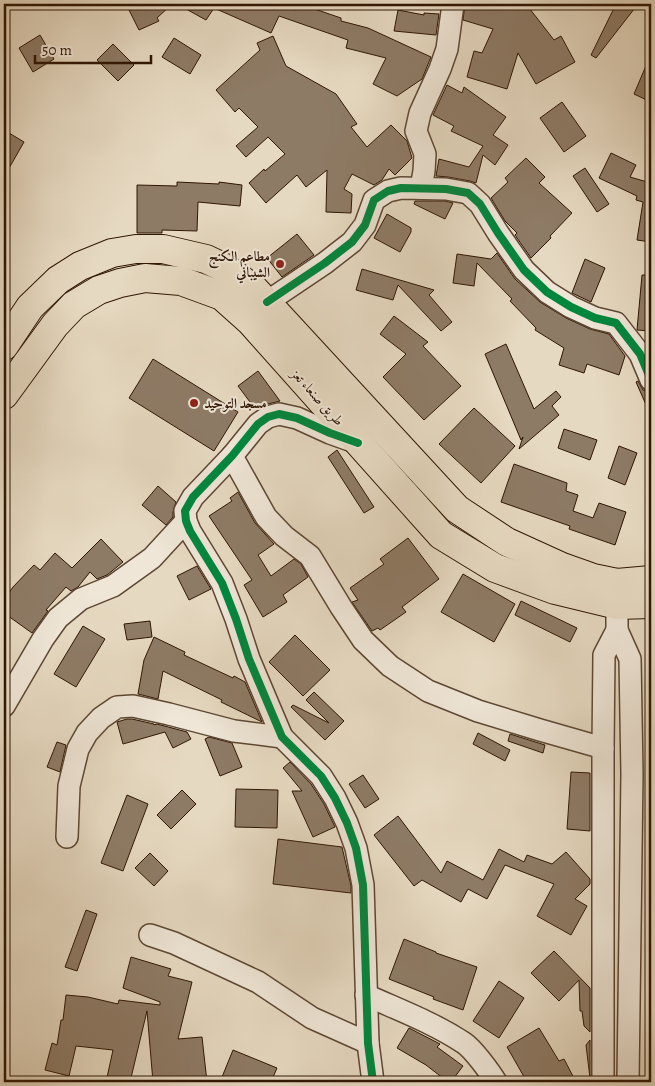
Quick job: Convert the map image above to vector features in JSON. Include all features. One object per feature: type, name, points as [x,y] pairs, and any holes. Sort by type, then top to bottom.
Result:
[{"type":"highway","name":"طريق صنعاء تعز","points":[[4,346],[30,307],[58,280],[80,266],[112,253],[136,249],[163,249],[206,259],[227,269],[255,290],[456,509],[507,542],[562,567],[593,578],[617,606]]},
{"type":"highway","name":"طريق صنعاء تعز","points":[[4,395],[54,325],[74,305],[98,290],[120,283],[145,278],[181,281],[222,296],[250,321],[441,535],[495,568],[555,590],[617,606],[651,604]]},
{"type":"highway","name":"طريق صنعاء تعز","points":[[617,606],[651,580]]},
{"type":"street","points":[[421,188],[425,154],[416,131],[420,113],[440,69],[446,49],[453,4]]},
{"type":"street","points":[[267,302],[352,242],[365,224],[374,200],[388,191],[401,188],[421,188],[446,189],[468,193],[480,204],[524,270],[547,292],[571,307],[594,318],[616,323],[645,349],[651,380]]},
{"type":"street","points":[[358,442],[297,418],[279,414],[268,417],[258,424],[232,456],[193,497],[185,511],[190,532],[222,583],[249,659],[282,737],[321,776],[347,822],[356,848],[363,886],[368,1043],[373,1082]]},
{"type":"street","points":[[232,456],[266,517],[284,536],[310,556],[363,640],[390,666],[428,691],[478,711],[603,748]]},
{"type":"street","points":[[4,706],[43,639],[58,618],[81,599],[113,586],[152,558],[186,521]]},
{"type":"street","points":[[603,1082],[604,655],[617,606]]},
{"type":"street","points":[[617,606],[630,659],[642,775],[628,1082]]},
{"type":"street","points":[[67,837],[69,786],[78,749],[86,732],[101,718],[117,708],[133,706],[234,731],[282,737]]},
{"type":"street","points":[[150,935],[174,943],[258,982],[312,1018],[368,1043]]},
{"type":"street","points":[[366,995],[435,1026],[466,1044],[491,1073],[496,1082]]},
{"type":"building","points":[[142,4],[172,4],[157,18],[159,21],[139,30],[129,10]]},
{"type":"building","points":[[177,4],[284,4],[296,10],[298,4],[300,4],[341,18],[341,21],[368,28],[431,57],[422,79],[397,96],[373,84],[386,58],[346,48],[348,40],[279,16],[271,33],[214,8],[206,20]]},
{"type":"building","points":[[465,4],[526,4],[554,40],[561,36],[575,62],[536,84],[518,53],[507,89],[467,77],[474,51],[482,53],[493,29],[463,20]]},
{"type":"building","points":[[616,4],[638,4],[596,58],[591,55]]},
{"type":"building","points":[[398,10],[424,15],[424,13],[439,14],[436,35],[394,31]]},
{"type":"building","points":[[40,35],[54,59],[33,72],[19,48]]},
{"type":"building","points":[[273,36],[286,66],[336,94],[357,124],[351,127],[367,147],[391,125],[407,141],[412,158],[395,175],[389,169],[382,180],[374,185],[352,174],[344,189],[352,194],[351,213],[326,212],[327,170],[306,187],[297,175],[266,203],[249,183],[285,154],[268,137],[246,157],[236,146],[258,127],[239,108],[235,112],[216,90],[260,50],[257,43]]},
{"type":"building","points":[[174,38],[201,55],[190,74],[162,57]]},
{"type":"building","points":[[113,44],[134,65],[118,81],[97,60]]},
{"type":"building","points":[[651,54],[651,102],[634,94]]},
{"type":"building","points":[[447,85],[462,93],[464,87],[506,117],[493,135],[508,145],[495,165],[483,155],[476,183],[436,176],[439,159],[469,167],[483,146],[451,131],[454,126],[433,115]]},
{"type":"building","points":[[562,102],[586,136],[564,152],[540,118]]},
{"type":"building","points":[[4,130],[24,142],[4,177]]},
{"type":"building","points":[[611,153],[636,165],[630,177],[651,183],[651,242],[637,240],[643,202],[636,200],[637,196],[599,178]]},
{"type":"building","points":[[526,158],[545,177],[539,183],[572,213],[531,258],[515,235],[517,233],[505,221],[491,198],[508,182],[505,178]]},
{"type":"building","points":[[585,168],[609,204],[597,212],[573,176]]},
{"type":"building","points":[[177,182],[219,184],[219,182],[242,185],[240,206],[198,202],[197,231],[162,230],[162,233],[137,233],[137,185],[177,186]]},
{"type":"building","points":[[415,201],[445,201],[453,203],[445,219],[414,204]]},
{"type":"building","points":[[387,214],[411,228],[411,232],[400,252],[374,238]]},
{"type":"building","points":[[297,234],[314,255],[282,277],[267,258]]},
{"type":"building","points":[[497,253],[515,279],[540,302],[566,318],[590,329],[609,334],[625,356],[619,375],[587,364],[584,373],[559,365],[564,348],[535,330],[536,328],[510,301],[512,299],[477,263],[474,286],[453,283],[457,254],[491,259]]},
{"type":"building","points":[[585,259],[605,268],[591,302],[572,293]]},
{"type":"building","points":[[362,269],[434,290],[429,295],[452,322],[441,331],[398,285],[393,300],[356,290]]},
{"type":"building","points":[[642,275],[651,275],[651,331],[637,330]]},
{"type":"building","points":[[394,316],[428,342],[423,346],[461,386],[424,420],[383,377],[406,354],[380,334]]},
{"type":"building","points":[[506,344],[534,409],[556,391],[561,397],[552,406],[559,415],[519,449],[523,437],[521,440],[485,354]]},
{"type":"building","points":[[153,359],[238,412],[214,451],[129,398]]},
{"type":"building","points":[[258,371],[280,401],[264,405],[256,410],[238,386]]},
{"type":"building","points":[[638,381],[643,390],[651,392],[651,416],[636,382]]},
{"type":"building","points":[[474,408],[515,446],[481,483],[439,444]]},
{"type":"building","points":[[564,429],[597,440],[590,460],[558,448]]},
{"type":"building","points":[[619,446],[637,453],[625,485],[608,478]]},
{"type":"building","points":[[337,450],[374,507],[364,513],[328,457]]},
{"type":"building","points":[[514,464],[567,483],[566,491],[578,495],[573,511],[593,518],[599,503],[626,512],[615,545],[569,529],[570,526],[501,502]]},
{"type":"building","points":[[158,486],[176,502],[173,517],[166,525],[142,505]]},
{"type":"building","points":[[238,492],[255,523],[274,544],[258,555],[271,576],[294,559],[301,564],[308,577],[283,595],[287,602],[263,617],[244,585],[252,580],[209,516],[232,501],[230,498]]},
{"type":"building","points":[[408,538],[439,579],[402,607],[406,612],[380,630],[378,628],[372,631],[352,602],[358,600],[350,588],[384,564],[380,559]]},
{"type":"building","points":[[101,539],[123,562],[107,575],[97,579],[90,572],[78,587],[71,591],[66,587],[46,610],[48,611],[32,633],[4,613],[4,600],[13,587],[34,565],[40,570],[55,553],[72,568]]},
{"type":"building","points":[[197,566],[211,589],[189,600],[177,576]]},
{"type":"building","points":[[463,574],[515,604],[494,642],[441,612]]},
{"type":"building","points":[[521,601],[577,628],[570,642],[515,615]]},
{"type":"building","points":[[150,621],[152,637],[127,640],[124,624]]},
{"type":"building","points":[[83,626],[105,639],[76,687],[54,674]]},
{"type":"building","points":[[295,635],[330,670],[303,696],[269,662]]},
{"type":"building","points":[[154,637],[185,652],[184,655],[245,682],[262,722],[163,671],[158,699],[138,694],[144,660]]},
{"type":"building","points":[[314,692],[344,721],[325,740],[291,707],[293,705],[329,723],[306,700]]},
{"type":"building","points":[[127,719],[187,732],[191,739],[173,748],[165,732],[123,744],[117,722]]},
{"type":"building","points":[[478,733],[510,750],[505,761],[473,744]]},
{"type":"building","points":[[510,734],[545,745],[543,753],[508,741]]},
{"type":"building","points":[[209,737],[232,743],[242,767],[220,776],[205,739]]},
{"type":"building","points":[[57,742],[66,745],[60,772],[47,767]]},
{"type":"building","points":[[290,762],[311,784],[324,804],[335,827],[313,837],[292,791],[302,791],[283,768]]},
{"type":"building","points":[[571,772],[590,773],[590,831],[567,829]]},
{"type":"building","points":[[363,775],[379,799],[365,808],[349,784]]},
{"type":"building","points":[[236,789],[278,790],[277,828],[235,827]]},
{"type":"building","points":[[182,790],[196,804],[171,829],[157,815]]},
{"type":"building","points":[[127,795],[148,804],[123,871],[101,863]]},
{"type":"building","points":[[398,816],[441,873],[447,861],[483,880],[499,849],[524,862],[527,855],[552,864],[566,852],[590,879],[590,884],[575,899],[587,906],[571,935],[537,916],[554,884],[505,865],[487,899],[468,889],[461,902],[422,880],[414,886],[374,835]]},
{"type":"building","points":[[278,839],[342,847],[351,893],[273,884]]},
{"type":"building","points":[[150,853],[168,871],[154,886],[135,868]]},
{"type":"building","points":[[86,910],[97,914],[77,971],[65,967]]},
{"type":"building","points":[[404,939],[436,953],[477,967],[463,1010],[389,979]]},
{"type":"building","points":[[554,951],[590,988],[590,1032],[584,1026],[582,1011],[580,1011],[579,980],[559,1001],[531,973]]},
{"type":"building","points":[[131,957],[171,969],[168,976],[192,982],[178,1039],[202,1037],[207,1082],[153,1082],[147,1011],[130,1082],[106,1082],[113,1050],[76,1046],[69,1076],[45,1070],[52,1043],[57,1045],[66,995],[88,997],[118,1004],[119,1000],[160,1005],[160,1002],[123,988]]},
{"type":"building","points":[[499,981],[524,998],[499,1038],[473,1021]]},
{"type":"building","points":[[409,1028],[440,1044],[437,1047],[463,1066],[451,1082],[448,1082],[426,1065],[397,1048]]},
{"type":"building","points":[[539,1028],[559,1061],[564,1059],[576,1082],[527,1082],[507,1047]]},
{"type":"building","points":[[590,1040],[590,1078],[586,1045]]},
{"type":"building","points":[[233,1050],[277,1068],[271,1082],[220,1082]]},
{"type":"cycle path","points":[[267,302],[325,263],[352,242],[365,225],[374,200],[388,191],[401,188],[446,189],[468,193],[480,204],[524,270],[547,292],[571,307],[595,318],[616,323],[640,354],[651,380]]},
{"type":"cycle path","points":[[358,443],[297,418],[279,414],[268,417],[258,424],[232,456],[193,497],[185,511],[190,531],[222,583],[249,659],[282,737],[321,776],[335,798],[356,848],[363,885],[368,1043],[373,1082]]},
{"type":"place","name":"مطاعم الكنج الشيباني","points":[[280,264]]},
{"type":"place","name":"مسجد التوحيد","points":[[194,403]]}]
